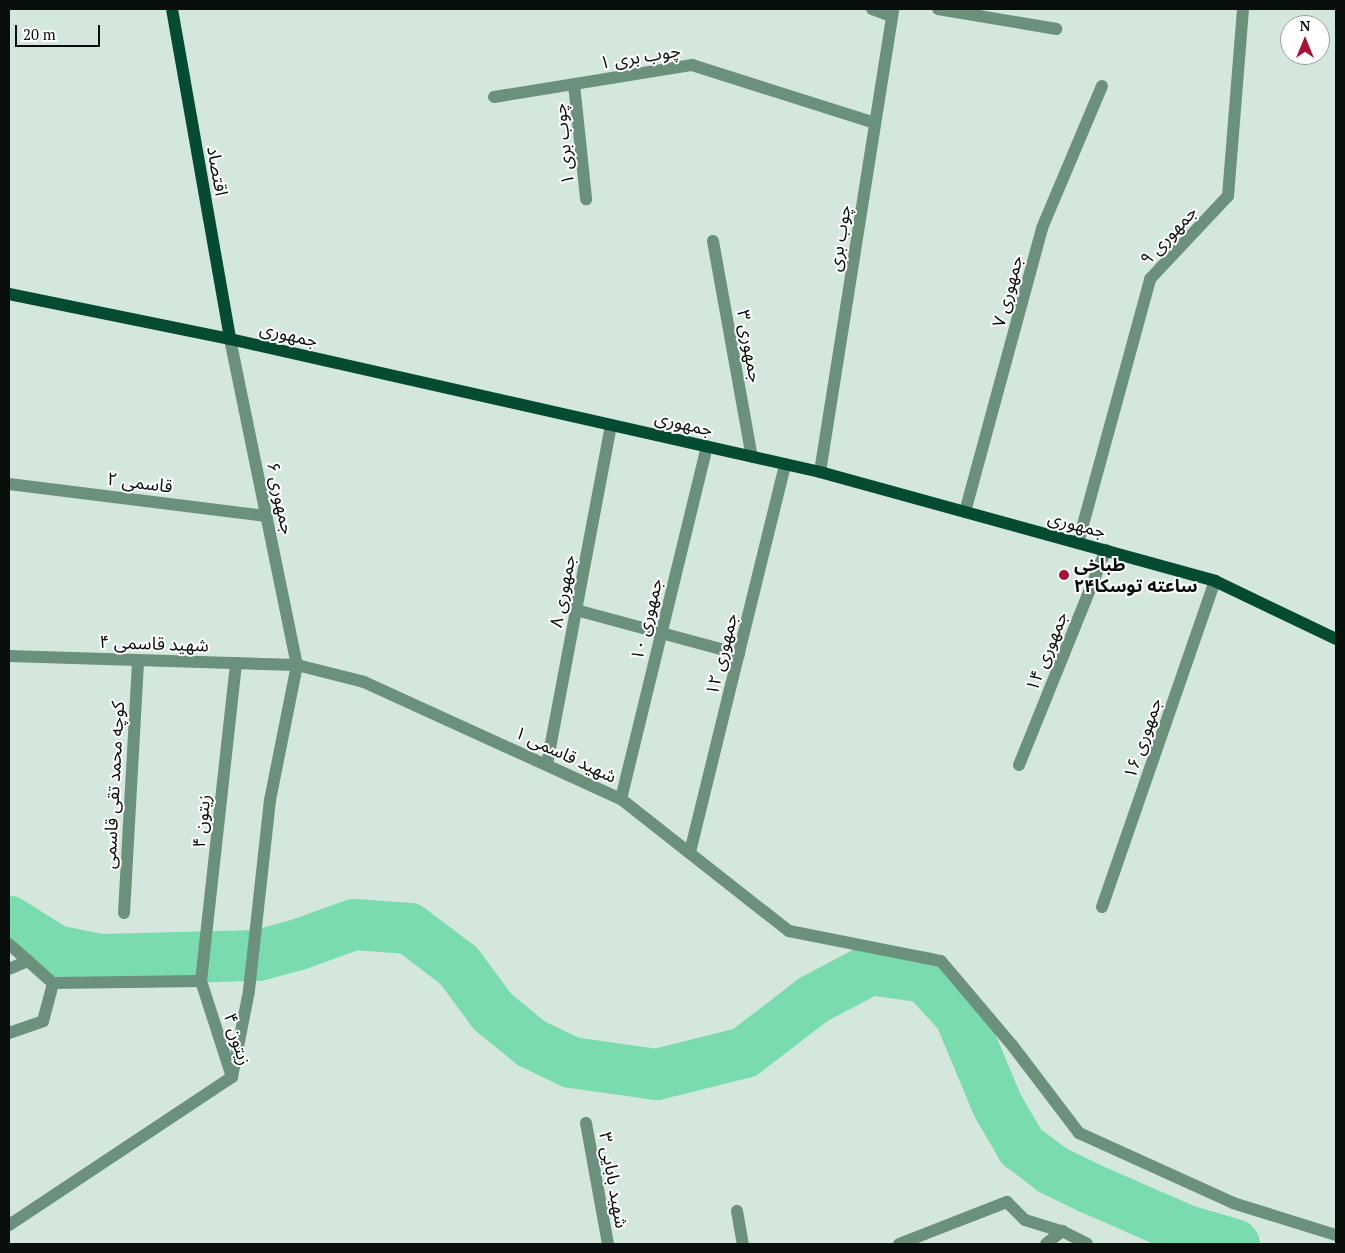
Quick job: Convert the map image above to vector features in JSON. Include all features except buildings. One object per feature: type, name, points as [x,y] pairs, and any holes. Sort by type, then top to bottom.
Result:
[{"type":"main road","name":"اقتصاد","points":[[172,9],[230,339]]},
{"type":"main road","name":"جمهوری","points":[[9,294],[230,339],[820,472],[1215,581],[1336,639]]},
{"type":"street","points":[[872,9],[892,13]]},
{"type":"street","points":[[938,9],[1056,29]]},
{"type":"street","name":"۹ جمهوری","points":[[1078,543],[1150,280],[1228,196],[1243,9]]},
{"type":"street","name":"چوب بری","points":[[820,472],[892,13]]},
{"type":"street","name":"۱ چوب بری","points":[[494,97],[692,65],[875,123]]},
{"type":"street","name":"چوب بری ۱","points":[[574,84],[586,200]]},
{"type":"street","name":"۷ جمهوری","points":[[965,512],[1042,228],[1102,86]]},
{"type":"street","name":"۳ جمهوری","points":[[713,241],[752,457]]},
{"type":"street","name":"جمهوری ۶","points":[[230,339],[297,665]]},
{"type":"street","name":"۸ جمهوری","points":[[547,764],[611,425]]},
{"type":"street","name":"۱۰ جمهوری","points":[[621,799],[706,446]]},
{"type":"street","name":"۱۲ جمهوری","points":[[690,852],[785,464]]},
{"type":"street","name":"قاسمی ۲","points":[[9,484],[266,516]]},
{"type":"street","name":"۱۴ جمهوری","points":[[1018,766],[1106,550]]},
{"type":"street","name":"۱۶ جمهوری","points":[[1102,907],[1215,581]]},
{"type":"street","points":[[576,610],[739,654]]},
{"type":"street","name":"۴ شهید قاسمی","points":[[9,656],[297,665]]},
{"type":"street","name":"کوچه محمد تقی قاسمی","points":[[124,913],[138,660]]},
{"type":"street","name":"زیتون ۴","points":[[201,982],[236,663]]},
{"type":"street","points":[[232,1077],[249,991],[270,800],[297,665]]},
{"type":"street","name":"۱ شهید قاسمی","points":[[297,665],[364,682],[621,799],[789,931],[941,961],[1012,1046],[1079,1133],[1233,1203],[1336,1235]]},
{"type":"street","points":[[9,944],[53,983],[201,982]]},
{"type":"street","points":[[9,969],[28,961]]},
{"type":"street","name":"۴ زیتون","points":[[9,1225],[232,1077],[201,982]]},
{"type":"street","points":[[9,1033],[43,1020],[53,983]]},
{"type":"street","name":"۳ شهید بابایی","points":[[586,1123],[608,1244]]},
{"type":"street","points":[[899,1244],[1007,1202],[1025,1220],[1062,1231],[1087,1244]]},
{"type":"street","points":[[737,1211],[743,1244]]},
{"type":"street","points":[[1046,1244],[1062,1231]]},
{"type":"waterway","points":[[9,921],[55,950],[100,959],[258,955],[298,944],[354,924],[409,928],[458,965],[492,1011],[531,1043],[571,1062],[656,1074],[744,1052],[813,999],[870,969],[925,977],[959,1014],[997,1105],[1021,1146],[1051,1169],[1090,1188],[1186,1230],[1234,1244]]},
{"type":"place","name":"طباخی ۲۴ساعته توسکا","points":[[1064,575]]}]
